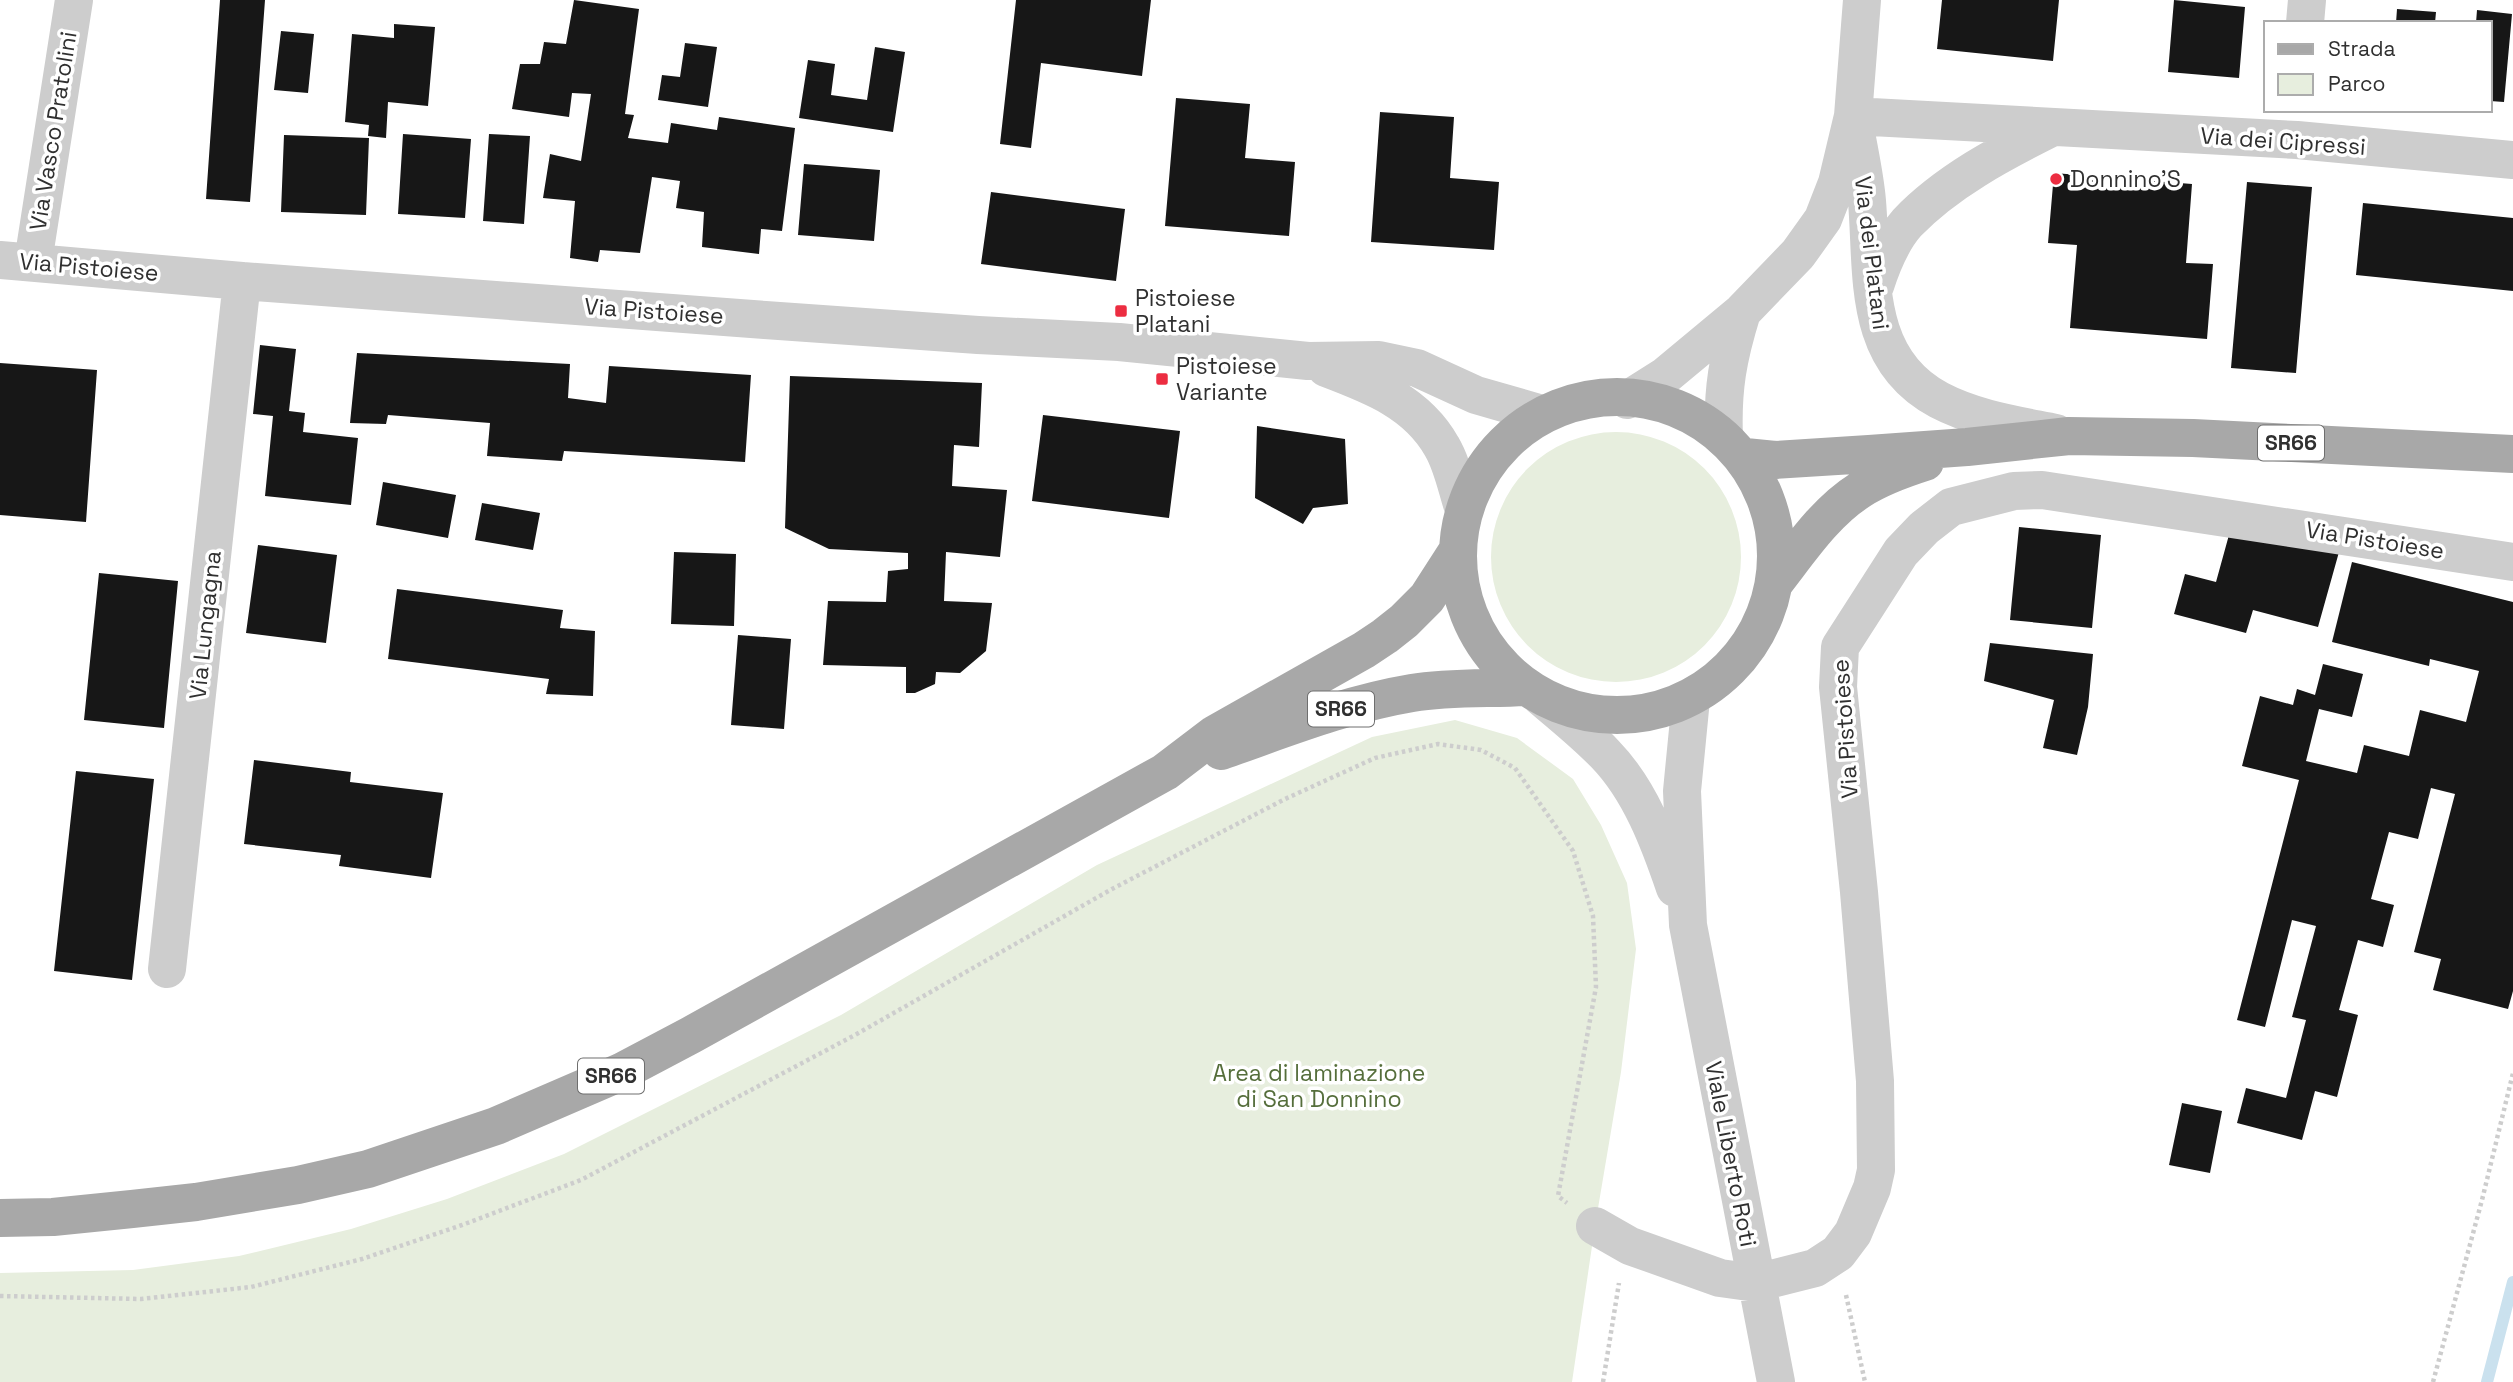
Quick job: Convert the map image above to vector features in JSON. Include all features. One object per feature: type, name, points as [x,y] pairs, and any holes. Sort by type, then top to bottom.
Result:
[{"type":"main road","name":"Via Pistoiese","points":[[1735,447],[1764,491],[1777,542],[1775,582],[1768,608],[1746,650],[1730,670],[1711,687],[1691,699],[1667,707],[1612,713],[1590,711],[1533,691],[1509,674],[1483,643],[1466,603],[1455,553],[1462,504],[1478,473],[1514,433],[1542,414],[1578,403],[1627,400],[1673,408],[1695,418],[1735,447],[1775,460],[1967,447],[2069,436],[2206,439],[2513,454]]},
{"type":"main road","name":"Via Pistoiese","points":[[1775,582],[1823,523],[1859,490],[1901,470],[1967,447]]},
{"type":"main road","name":"SR66","points":[[0,1218],[53,1217],[196,1202],[298,1185],[368,1169],[496,1126],[621,1072],[1165,772],[1215,734],[1364,650],[1395,629],[1427,598],[1455,553]]},
{"type":"main road","name":"SR66","points":[[1165,772],[1356,705],[1415,692],[1533,691]]},
{"type":"street","name":"Via Vasco Pratolini","points":[[16,261],[74,0]]},
{"type":"street","name":"Via dei Platani","points":[[1627,400],[1665,376],[1742,312],[1798,254],[1823,219],[1837,183],[1853,116],[1862,0]]},
{"type":"street","points":[[2305,21],[2307,0]]},
{"type":"street","name":"Via dei Platani","points":[[1853,116],[1867,198],[1876,316],[1890,354],[1900,369],[1926,392],[1952,406],[1980,416],[2069,436]]},
{"type":"street","name":"Via dei Cipressi","points":[[1853,116],[2053,127],[2298,125],[2513,160]]},
{"type":"street","points":[[1873,291],[1891,246],[1920,211],[1982,166],[2053,127]]},
{"type":"street","name":"Via Pistoiese","points":[[16,261],[242,281],[964,334],[1119,342],[1308,361],[1379,360],[1418,368],[1476,395],[1542,414]]},
{"type":"street","name":"Via Lungagna","points":[[167,969],[242,281]]},
{"type":"street","name":"Via dei Platani","points":[[1735,447],[1724,388],[1730,349],[1742,312]]},
{"type":"street","name":"Via Pistoiese","points":[[1308,361],[1377,388],[1413,411],[1443,448],[1462,504]]},
{"type":"street","name":"Via Pistoiese","points":[[1756,1283],[1815,1268],[1838,1253],[1853,1233],[1865,1209],[1876,1170],[1875,1081],[1860,892],[1838,687],[1840,647],[1901,552],[1924,527],[1951,508],[2014,491],[2042,490],[2513,562]]},
{"type":"street","name":"Viale Liberto Roti","points":[[1533,691],[1606,755],[1629,786],[1657,839],[1688,925]]},
{"type":"street","name":"Viale Liberto Roti","points":[[1691,699],[1682,791],[1688,925],[1776,1382]]},
{"type":"street","points":[[1595,1226],[1630,1246],[1720,1278],[1756,1283]]},
{"type":"path","points":[[0,1296],[141,1299],[251,1287],[362,1259],[581,1180],[855,1035],[1112,889],[1285,799],[1375,758],[1438,744],[1481,750],[1516,768],[1573,851],[1593,916],[1596,987],[1558,1196],[1595,1226]]},
{"type":"path","points":[[2433,1382],[2513,1073]]},
{"type":"path","points":[[1603,1382],[1617,1290],[1630,1246]]},
{"type":"path","points":[[1838,1253],[1865,1382]]},
{"type":"green space","points":[[1616,432],[1664,442],[1685,453],[1704,469],[1720,488],[1731,509],[1741,557],[1731,605],[1720,626],[1704,645],[1685,661],[1664,672],[1616,682],[1568,672],[1547,661],[1528,645],[1512,626],[1501,605],[1491,557],[1501,509],[1512,488],[1528,469],[1547,453],[1568,442]]},
{"type":"green space","name":"Area di laminazione di San Donnino","points":[[1455,720],[1517,738],[1573,779],[1601,825],[1627,883],[1636,949],[1621,1072],[1572,1382],[0,1382],[0,1273],[133,1270],[239,1256],[351,1229],[447,1199],[564,1154],[841,1015],[1097,865],[1372,737]]},
{"type":"building","points":[[220,0],[265,0],[250,202],[206,199]]},
{"type":"building","points":[[574,0],[639,9],[625,114],[634,115],[628,138],[668,143],[671,123],[717,130],[719,117],[795,128],[782,231],[761,229],[759,254],[702,247],[704,212],[676,208],[680,181],[652,177],[640,253],[600,250],[598,262],[570,258],[575,201],[543,198],[550,154],[581,161],[591,94],[572,93],[569,117],[512,109],[520,64],[540,64],[544,42],[566,44]]},
{"type":"building","points":[[1016,0],[1151,0],[1142,76],[1041,63],[1031,148],[1000,144]]},
{"type":"building","points":[[1942,0],[2059,0],[2053,61],[1937,49]]},
{"type":"building","points":[[2174,0],[2245,7],[2239,78],[2168,72]]},
{"type":"building","points":[[2397,9],[2436,12],[2435,21],[2396,21]]},
{"type":"building","points":[[2477,10],[2512,14],[2504,102],[2492,101],[2492,21],[2476,21]]},
{"type":"building","points":[[394,24],[435,27],[428,106],[388,102],[386,138],[368,136],[369,125],[345,122],[352,34],[394,38]]},
{"type":"building","points":[[281,31],[314,34],[308,93],[274,90]]},
{"type":"building","points":[[685,43],[717,47],[708,107],[658,100],[662,75],[680,77]]},
{"type":"building","points":[[875,47],[905,52],[893,132],[799,118],[808,60],[835,64],[831,95],[867,100]]},
{"type":"building","points":[[1176,98],[1250,104],[1245,158],[1295,162],[1289,236],[1165,226]]},
{"type":"building","points":[[1380,112],[1454,117],[1450,178],[1499,182],[1494,250],[1371,242]]},
{"type":"building","points":[[403,134],[471,139],[465,218],[398,214]]},
{"type":"building","points":[[489,134],[530,136],[524,224],[483,221]]},
{"type":"building","points":[[284,135],[369,138],[366,215],[281,212]]},
{"type":"building","points":[[804,164],[880,170],[874,241],[798,235]]},
{"type":"building","points":[[2054,173],[2192,184],[2186,263],[2213,264],[2207,339],[2070,328],[2077,245],[2048,243]]},
{"type":"building","points":[[2247,182],[2312,187],[2296,373],[2231,368]]},
{"type":"building","points":[[991,192],[1125,209],[1116,281],[981,264]]},
{"type":"building","points":[[2363,203],[2513,218],[2513,291],[2356,275]]},
{"type":"building","points":[[260,345],[296,349],[289,411],[305,413],[303,432],[358,438],[351,505],[265,496],[273,416],[253,414]]},
{"type":"building","points":[[357,353],[570,364],[568,398],[606,403],[609,366],[751,375],[745,462],[564,451],[562,461],[487,456],[490,423],[388,415],[386,424],[350,423]]},
{"type":"building","points":[[0,363],[97,370],[86,522],[0,515]]},
{"type":"building","points":[[790,376],[982,383],[979,447],[954,445],[952,486],[1007,490],[1000,557],[946,552],[944,601],[992,603],[986,651],[960,673],[936,672],[935,684],[915,693],[906,693],[906,667],[823,665],[828,601],[886,602],[888,571],[908,569],[908,553],[829,549],[785,528]]},
{"type":"building","points":[[1043,415],[1180,431],[1169,518],[1032,501]]},
{"type":"building","points":[[1257,426],[1345,439],[1348,504],[1313,508],[1303,524],[1255,498]]},
{"type":"building","points":[[383,482],[456,495],[448,538],[376,525]]},
{"type":"building","points":[[482,503],[540,513],[533,550],[475,540]]},
{"type":"building","points":[[2232,524],[2339,552],[2318,627],[2253,610],[2246,633],[2174,614],[2185,574],[2216,582]]},
{"type":"building","points":[[2019,527],[2101,535],[2092,628],[2010,620]]},
{"type":"building","points":[[258,545],[337,555],[326,643],[246,633]]},
{"type":"building","points":[[674,552],[736,554],[734,626],[671,624]]},
{"type":"building","points":[[2352,562],[2513,602],[2513,991],[2508,1009],[2433,990],[2441,959],[2414,952],[2455,794],[2431,788],[2418,839],[2389,832],[2371,899],[2394,905],[2383,947],[2358,940],[2339,1010],[2358,1015],[2337,1097],[2315,1091],[2302,1140],[2237,1123],[2246,1088],[2286,1098],[2306,1020],[2292,1017],[2316,926],[2292,920],[2265,1027],[2237,1020],[2299,780],[2242,766],[2260,696],[2293,705],[2297,689],[2315,695],[2323,664],[2363,674],[2352,717],[2319,709],[2306,761],[2357,773],[2364,745],[2409,756],[2420,710],[2466,722],[2479,671],[2430,659],[2429,666],[2332,642]]},
{"type":"building","points":[[99,573],[178,581],[164,728],[84,720]]},
{"type":"building","points":[[397,589],[563,610],[560,628],[595,631],[593,696],[546,694],[549,679],[388,659]]},
{"type":"building","points":[[738,635],[791,639],[784,729],[731,725]]},
{"type":"building","points":[[1990,643],[2093,654],[2088,707],[2077,755],[2043,748],[2054,700],[1984,681]]},
{"type":"building","points":[[254,760],[351,772],[350,782],[443,793],[431,878],[339,866],[341,855],[244,844]]},
{"type":"building","points":[[76,771],[154,779],[132,980],[54,971]]},
{"type":"building","points":[[2182,1103],[2222,1111],[2210,1173],[2169,1165]]},
{"type":"waterway","points":[[2487,1382],[2513,1282]]},
{"type":"place","name":"Donnino'S","points":[[2056,179]]},
{"type":"place","name":"Pistoiese Platani","points":[[1121,311]]},
{"type":"place","name":"Pistoiese Variante","points":[[1162,379]]}]
